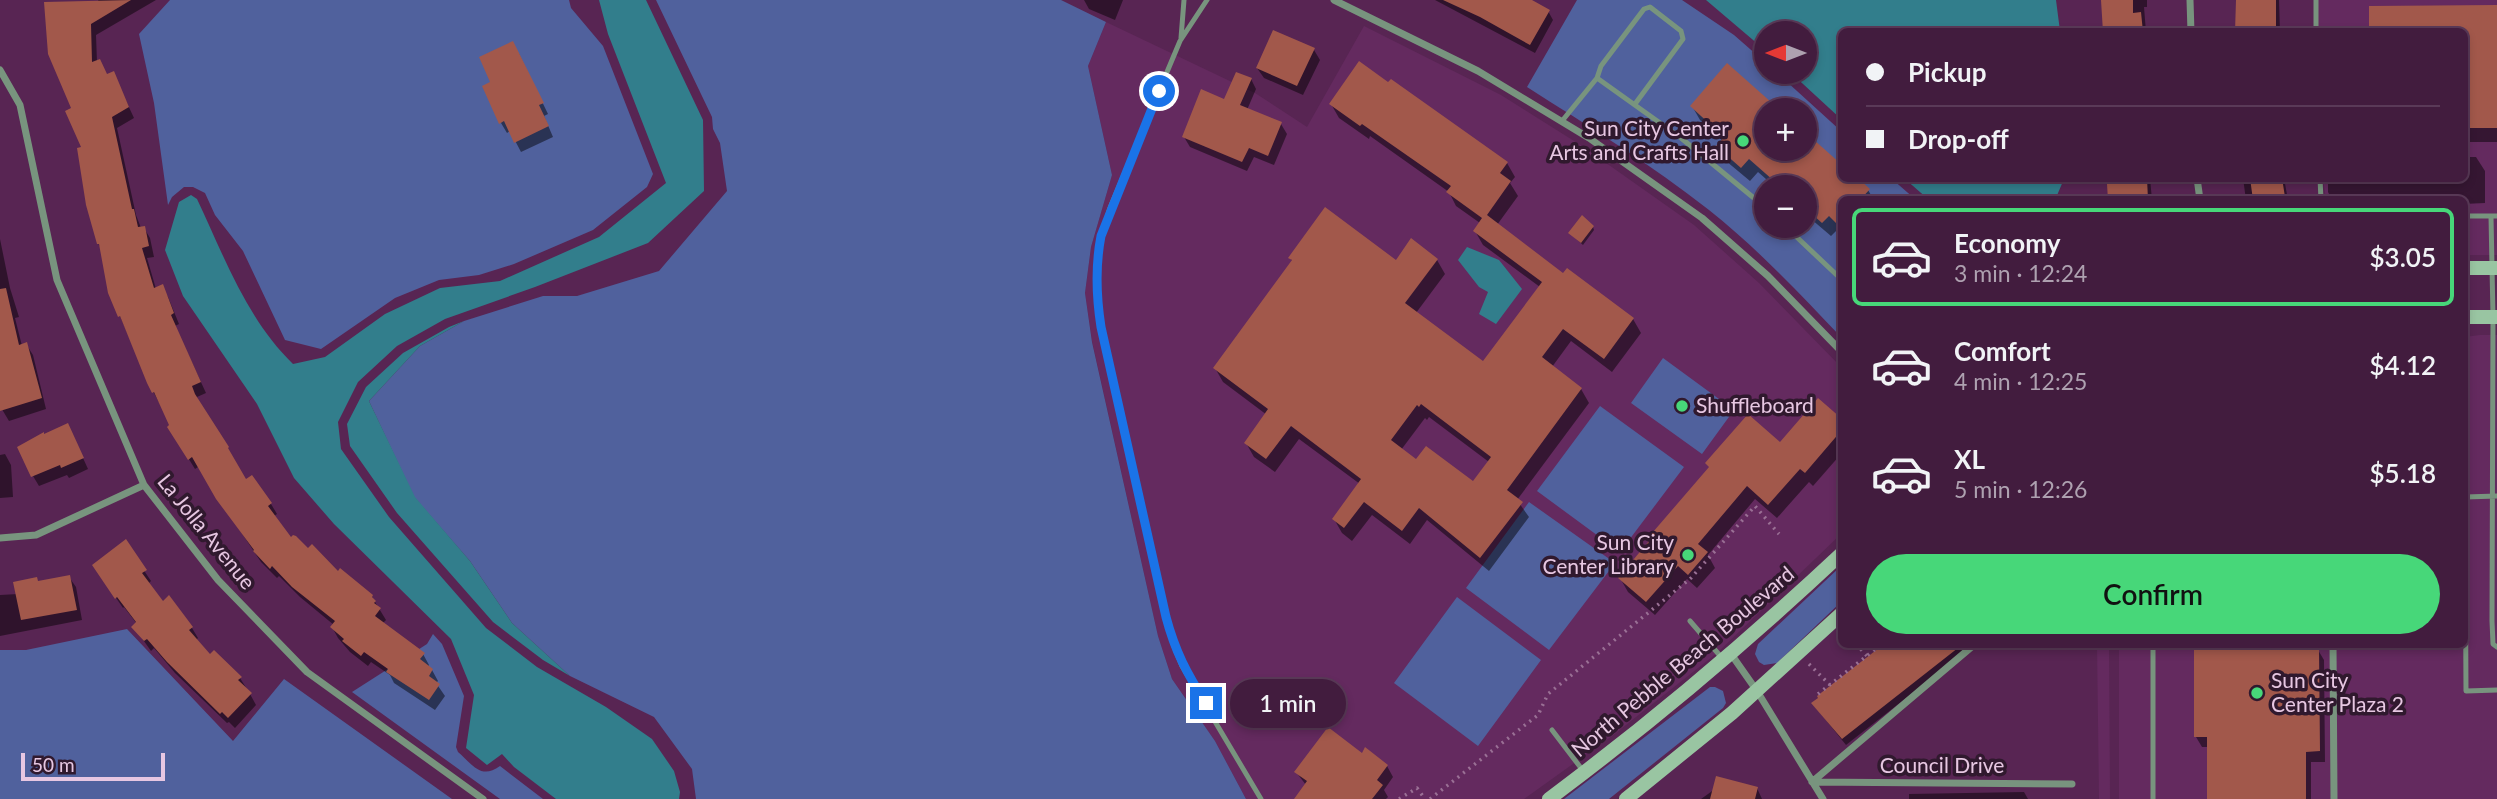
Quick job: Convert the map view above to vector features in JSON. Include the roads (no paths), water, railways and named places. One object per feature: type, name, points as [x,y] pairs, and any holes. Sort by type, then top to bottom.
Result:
[{"type":"street","points":[[1334,0],[1478,71],[1562,121],[1702,218],[1768,276],[1838,345]]},
{"type":"street","points":[[2190,0],[2191,28]]},
{"type":"street","name":"La Jolla Avenue","points":[[0,70],[20,105],[57,280],[144,485],[218,580],[307,672],[483,799]]},
{"type":"street","points":[[2468,268],[2495,268]]},
{"type":"street","points":[[2468,317],[2495,317]]},
{"type":"street","points":[[0,538],[36,535],[144,485]]},
{"type":"street","name":"North Pebble Beach Boulevard","points":[[1549,799],[1645,726],[1727,657],[1838,557]]},
{"type":"street","points":[[1626,799],[1757,691],[1838,617]]},
{"type":"street","name":"Council Drive","points":[[1812,782],[1970,648]]},
{"type":"street","points":[[2333,648],[2334,799]]},
{"type":"street","points":[[1727,657],[1757,691],[1823,799]]},
{"type":"street","name":"Council Drive","points":[[1812,782],[2072,784]]},
{"type":"lane","points":[[1180,41],[1184,0]]},
{"type":"lane","points":[[1207,0],[1180,41],[1101,236],[1095,288],[1101,327],[1173,644],[1182,666],[1262,799]]},
{"type":"lane","points":[[2316,0],[2316,28]]},
{"type":"lane","points":[[1562,121],[1597,78],[1601,66],[1644,9],[1650,7],[1681,31],[1683,39],[1635,104]]},
{"type":"lane","points":[[1597,78],[1681,138],[1754,198]]},
{"type":"lane","points":[[2468,216],[2494,216],[2495,431],[2491,517],[2493,644],[2497,647]]},
{"type":"lane","points":[[1798,238],[1838,276]]},
{"type":"lane","points":[[2468,497],[2494,496]]},
{"type":"lane","points":[[1690,621],[1727,657]]},
{"type":"lane","points":[[2152,648],[2152,799]]},
{"type":"lane","points":[[2466,648],[2466,691],[2497,690]]},
{"type":"lane","points":[[1552,730],[1585,772]]},
{"type":"place","name":"Sun City Center Arts and Crafts Hall","points":[[1743,141]]},
{"type":"place","name":"Shuffleboard","points":[[1682,406]]},
{"type":"place","name":"Sun City Center Library","points":[[1688,555]]},
{"type":"place","name":"Sun City Center Plaza 2","points":[[2257,693]]}]
